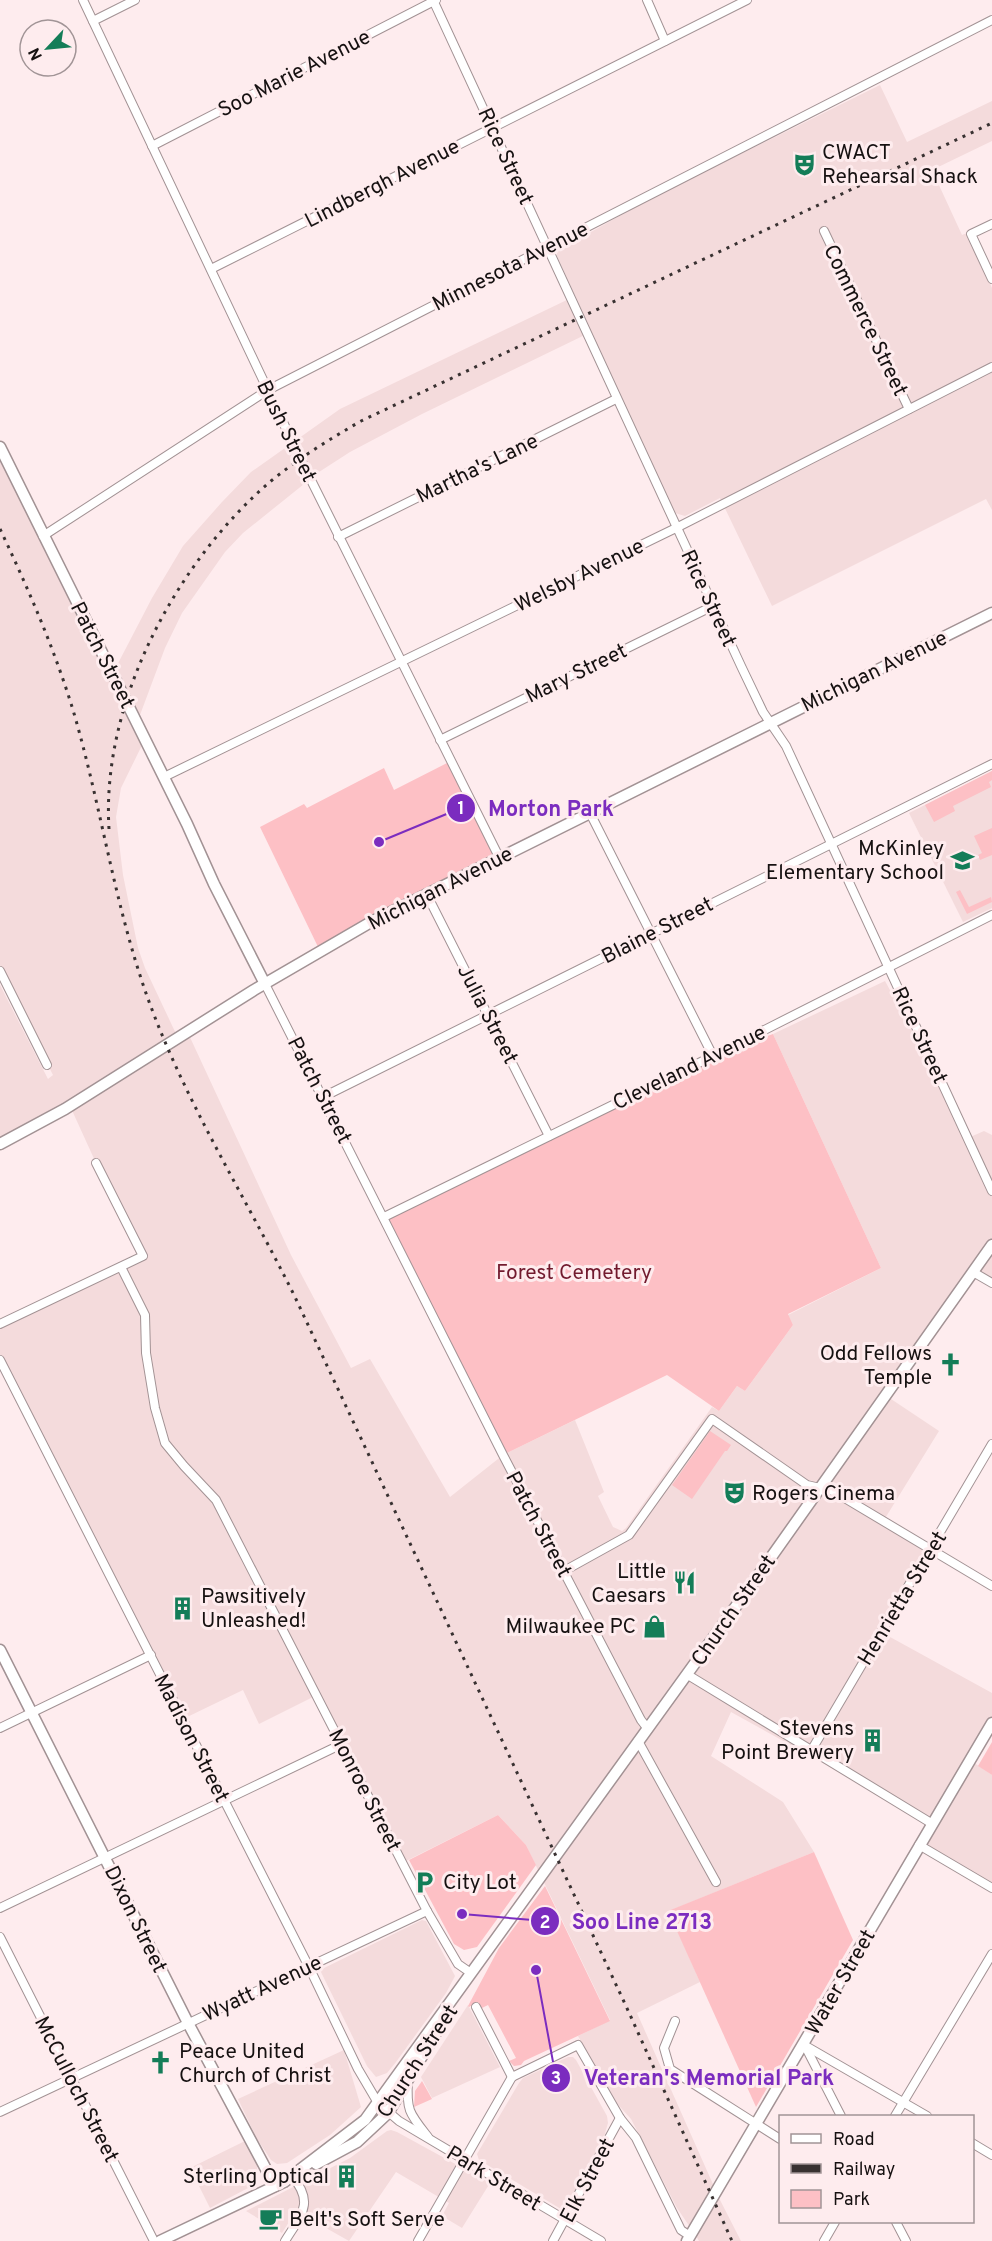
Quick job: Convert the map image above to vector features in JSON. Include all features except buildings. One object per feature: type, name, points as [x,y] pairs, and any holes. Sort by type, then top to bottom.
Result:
[{"type":"street","name":"Bush Street","points":[[84,0],[338,537],[499,858]]},
{"type":"street","points":[[93,21],[135,0]]},
{"type":"street","name":"Rice Street","points":[[434,0],[676,528],[763,712],[782,738],[992,1191]]},
{"type":"street","name":"Soo Marie Avenue","points":[[152,146],[434,0]]},
{"type":"street","points":[[646,0],[665,41]]},
{"type":"street","name":"Lindbergh Avenue","points":[[211,269],[747,0]]},
{"type":"street","name":"Minnesota Avenue","points":[[43,536],[268,390],[992,20]]},
{"type":"street","points":[[992,224],[971,234],[992,279]]},
{"type":"street","name":"Commerce Street","points":[[824,231],[909,409]]},
{"type":"street","name":"Welsby Avenue","points":[[164,777],[676,528],[992,367]]},
{"type":"street","name":"Martha's Lane","points":[[338,537],[616,399]]},
{"type":"street","name":"Patch Street","points":[[0,447],[164,777],[214,884],[503,1455],[641,1720],[648,1729]]},
{"type":"street","name":"Mary Street","points":[[440,740],[713,606]]},
{"type":"street","name":"Michigan Avenue","points":[[0,1144],[65,1109],[361,927],[992,614]]},
{"type":"street","name":"Blaine Street","points":[[323,1097],[992,764]]},
{"type":"street","points":[[590,813],[713,1056]]},
{"type":"street","name":"Julia Street","points":[[426,893],[549,1136]]},
{"type":"street","name":"Cleveland Avenue","points":[[384,1217],[713,1056],[992,915]]},
{"type":"street","points":[[0,971],[47,1065]]},
{"type":"street","points":[[0,1324],[143,1256],[96,1163]]},
{"type":"street","name":"Church Street","points":[[292,2176],[353,2131],[378,2103],[688,1675],[992,1245]]},
{"type":"street","name":"Monroe Street","points":[[121,1267],[145,1315],[146,1353],[155,1408],[165,1443],[216,1500],[427,1911],[458,1964],[471,1973]]},
{"type":"street","points":[[973,1272],[992,1283]]},
{"type":"street","name":"Madison Street","points":[[0,1360],[309,1966],[358,2069],[378,2103],[388,2113]]},
{"type":"street","points":[[564,1571],[629,1535],[712,1419],[807,1485],[833,1491],[992,1586]]},
{"type":"street","name":"Henrietta Street","points":[[811,1750],[992,1444]]},
{"type":"street","name":"Dixon Street","points":[[0,1650],[188,2023],[275,2186]]},
{"type":"street","points":[[0,1728],[151,1655]]},
{"type":"street","points":[[688,1675],[931,1823]]},
{"type":"street","name":"Water Street","points":[[689,2238],[804,2045],[931,1823],[992,1723]]},
{"type":"street","points":[[638,1741],[716,1881]]},
{"type":"street","points":[[0,1908],[342,1744]]},
{"type":"street","points":[[919,1845],[992,1888]]},
{"type":"street","name":"Wyatt Avenue","points":[[0,2112],[427,1911]]},
{"type":"street","name":"McCulloch Street","points":[[0,1937],[154,2241]]},
{"type":"street","points":[[896,2115],[992,1954]]},
{"type":"street","name":"Church Street","points":[[292,2176],[357,2142],[388,2113],[471,1973]]},
{"type":"street","points":[[476,2007],[512,2077]]},
{"type":"street","points":[[675,2021],[664,2048],[670,2069],[779,2138]]},
{"type":"street","points":[[418,2241],[512,2077],[578,2045],[620,2118],[636,2138],[681,2230],[689,2238]]},
{"type":"street","points":[[804,2045],[925,2115]]},
{"type":"street","points":[[804,2045],[840,2115]]},
{"type":"street","points":[[408,2080],[409,2109],[431,2141]]},
{"type":"street","name":"Park Street","points":[[388,2113],[431,2141],[601,2241]]},
{"type":"street","name":"Elk Street","points":[[553,2241],[620,2118]]},
{"type":"street","points":[[974,2144],[992,2155]]},
{"type":"street","points":[[160,2241],[292,2176],[302,2188],[305,2201],[285,2241]]},
{"type":"street","points":[[824,2241],[834,2223]]},
{"type":"street","points":[[897,2223],[906,2241]]},
{"type":"shaded area","points":[[880,85],[907,142],[992,101],[992,141],[932,170],[962,235],[967,233],[992,288],[992,510],[986,499],[772,606],[720,498],[685,516],[675,513],[591,332],[422,414],[350,452],[319,472],[243,533],[225,552],[182,613],[165,648],[137,723],[145,739],[121,788],[116,817],[123,875],[138,948],[178,1038],[188,1033],[291,1255],[351,1368],[370,1359],[450,1497],[503,1455],[575,1420],[604,1492],[598,1496],[613,1527],[622,1531],[712,1407],[719,1411],[737,1386],[745,1391],[793,1325],[788,1315],[881,1268],[773,1034],[885,981],[946,1092],[968,1138],[984,1131],[992,1135],[992,1283],[973,1272],[885,1395],[939,1431],[884,1520],[931,1549],[881,1632],[992,1693],[992,1723],[970,1760],[992,1775],[992,1890],[919,1845],[931,1823],[731,1712],[711,1756],[783,1802],[814,1852],[669,1911],[700,1982],[637,2013],[720,2200],[741,2241],[699,2241],[693,2231],[703,2215],[700,2208],[690,2227],[677,2208],[631,2119],[612,2098],[578,2036],[610,2020],[526,1845],[498,1815],[402,1863],[317,1695],[259,1724],[243,1690],[183,1719],[0,1360],[0,1324],[143,1256],[70,1106],[0,1144],[0,985],[48,1079],[53,1075],[0,971],[0,447],[113,673],[152,598],[183,546],[251,472],[340,409],[571,298],[577,310],[581,309],[557,256],[557,251],[648,200]]},
{"type":"shaded area","name":"McKinley Elementary School","points":[[992,771],[992,908],[963,922],[909,813]]},
{"type":"shaded area","points":[[422,1920],[426,1921],[455,1976],[446,1993],[396,2062],[387,2073],[376,2077],[367,2066],[320,1970]]},
{"type":"shaded area","points":[[468,2005],[500,2067],[432,2098],[421,2077]]},
{"type":"shaded area","points":[[344,2050],[361,2107],[330,2135],[287,2163],[277,2164],[271,2160],[257,2139],[238,2099]]},
{"type":"shaded area","points":[[568,2057],[576,2060],[607,2116],[608,2123],[604,2137],[567,2206],[561,2209],[479,2160],[477,2154],[523,2078]]},
{"type":"shaded area","points":[[391,2130],[490,2183],[462,2228],[442,2216],[449,2203],[396,2172],[349,2241],[296,2211],[282,2233],[246,2211],[350,2158]]},
{"type":"shaded area","points":[[245,2141],[257,2166],[258,2179],[250,2187],[210,2208],[190,2168]]},
{"type":"green space","points":[[451,761],[499,857],[320,951],[260,827],[304,804],[307,808],[384,768],[394,790]]},
{"type":"green space","points":[[992,771],[992,780],[989,782],[991,787],[953,806],[955,811],[934,822],[925,805]]},
{"type":"green space","points":[[992,828],[992,855],[980,860],[978,855],[982,853],[974,836]]},
{"type":"green space","points":[[960,890],[969,907],[991,897],[992,902],[967,914],[956,892]]},
{"type":"green space","name":"Forest Cemetery","points":[[773,1034],[881,1268],[788,1314],[793,1325],[745,1391],[737,1386],[719,1411],[667,1375],[503,1455],[384,1217],[713,1056]]},
{"type":"green space","points":[[710,1431],[731,1445],[692,1499],[672,1485]]},
{"type":"green space","points":[[992,1742],[992,1775],[978,1766]]},
{"type":"green space","points":[[498,1815],[526,1845],[536,1865],[477,1947],[464,1950],[454,1944],[409,1860]]},
{"type":"green space","points":[[814,1852],[853,1940],[756,2107],[668,1911]]},
{"type":"green space","points":[[545,1886],[610,2021],[524,2061],[521,2065],[514,2066],[509,2061],[516,2058],[488,2005],[482,2008],[478,2002],[468,2006],[499,1948]]},
{"type":"green space","points":[[422,2081],[432,2099],[414,2107],[415,2091]]},
{"type":"railway","points":[[109,829],[110,781],[118,733],[132,685],[151,638],[176,593],[204,552],[236,514],[271,481],[315,449],[361,421],[992,123]]},
{"type":"railway","points":[[0,529],[40,618],[73,710],[125,925],[135,961],[162,1035],[197,1111],[295,1297],[626,2006],[732,2241]]},
{"type":"place","name":"CWACT Rehearsal Shack","points":[[804,164]]},
{"type":"place","name":"Morton Park","points":[[379,842]]},
{"type":"place","name":"McKinley Elementary School","points":[[962,860]]},
{"type":"place","name":"Odd Fellows Temple","points":[[950,1365]]},
{"type":"place","name":"Rogers Cinema","points":[[734,1493]]},
{"type":"place","name":"Little Caesars","points":[[684,1583]]},
{"type":"place","name":"Pawsitively Unleashed!","points":[[183,1608]]},
{"type":"place","name":"Milwaukee PC","points":[[654,1626]]},
{"type":"place","name":"Stevens Point Brewery","points":[[872,1740]]},
{"type":"place","name":"City Lot","points":[[425,1882]]},
{"type":"place","name":"Soo Line 2713","points":[[462,1914]]},
{"type":"place","name":"Veteran's Memorial Park","points":[[536,1970]]},
{"type":"place","name":"Peace United Church of Christ","points":[[161,2063]]},
{"type":"place","name":"Sterling Optical","points":[[347,2176]]},
{"type":"place","name":"Belt's Soft Serve","points":[[271,2219]]}]
